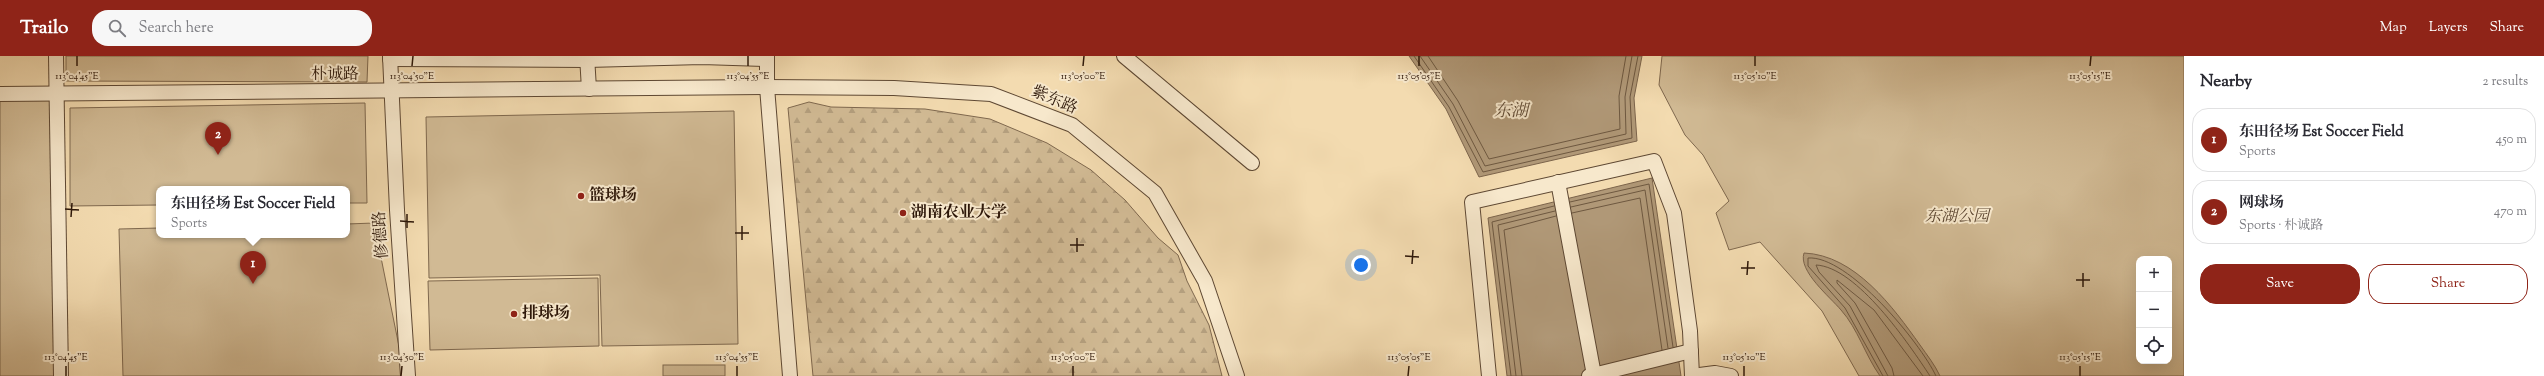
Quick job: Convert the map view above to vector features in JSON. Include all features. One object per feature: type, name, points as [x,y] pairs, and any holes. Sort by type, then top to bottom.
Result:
[{"type":"street","points":[[56,56],[61,376]]},
{"type":"street","points":[[1124,56],[1252,163]]},
{"type":"street","points":[[390,58],[767,57],[767,87],[790,376]]},
{"type":"street","name":"修德路","points":[[390,58],[408,376]]},
{"type":"street","points":[[587,58],[589,89]]},
{"type":"street","name":"朴诚路","points":[[0,94],[56,92],[392,92],[767,87]]},
{"type":"street","name":"紫东路","points":[[767,87],[894,88],[991,94],[1072,125],[1155,193],[1205,281],[1237,376]]},
{"type":"street","points":[[1489,376],[1472,202],[1559,188],[1654,161],[1674,213],[1687,352],[1692,376],[1715,373],[1731,376]]},
{"type":"street","points":[[1559,188],[1592,375],[1617,372],[1687,352]]},
{"type":"green space","points":[[66,56],[368,56],[367,82],[66,81]]},
{"type":"green space","name":"东湖公园","points":[[1662,56],[2184,56],[2184,376],[1859,376],[1822,311],[1760,242],[1729,250],[1716,213],[1729,201],[1703,155],[1685,135],[1659,85]]},
{"type":"green space","points":[[56,93],[56,376],[0,376],[0,94]]},
{"type":"green space","points":[[809,102],[831,107],[925,109],[990,119],[1047,143],[1091,170],[1125,200],[1158,238],[1178,255],[1187,281],[1209,325],[1222,376],[813,376],[788,108]]},
{"type":"green space","points":[[365,103],[367,203],[350,203],[350,186],[156,186],[156,205],[70,206],[70,108]]},
{"type":"green space","name":"篮球场","points":[[734,111],[738,344],[602,346],[600,275],[429,278],[426,117]]},
{"type":"green space","points":[[374,223],[405,376],[123,376],[119,229],[156,228],[156,238],[350,238],[350,224]]},
{"type":"green space","name":"排球场","points":[[598,278],[599,346],[430,350],[428,281]]},
{"type":"green space","points":[[663,365],[725,365],[725,376],[663,376]]},
{"type":"water","name":"东湖","points":[[1409,56],[1642,56],[1634,98],[1637,141],[1479,177],[1446,109]]},
{"type":"water","points":[[1652,178],[1681,376],[1507,376],[1488,218]]},
{"type":"water","points":[[1804,253],[1823,256],[1840,263],[1856,273],[1871,286],[1898,315],[1931,360],[1940,376],[1880,376],[1847,317],[1810,276],[1803,260]]},
{"type":"place","name":"网球场","points":[[218,155]]},
{"type":"place","name":"篮球场","points":[[581,196]]},
{"type":"place","name":"湖南农业大学","points":[[903,213]]},
{"type":"place","name":"东田径场 Est Soccer Field","points":[[253,284]]},
{"type":"place","name":"排球场","points":[[514,314]]}]
